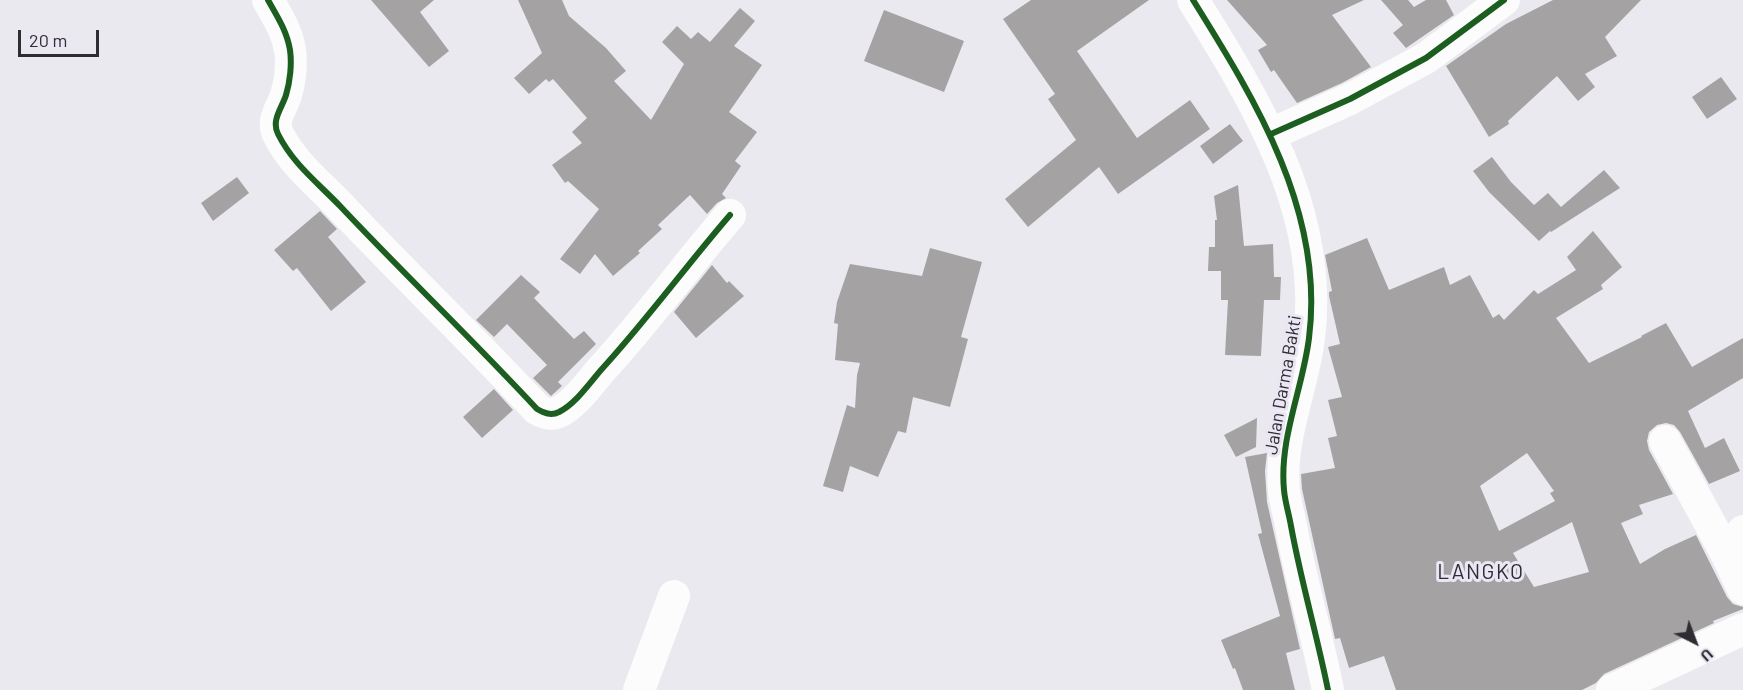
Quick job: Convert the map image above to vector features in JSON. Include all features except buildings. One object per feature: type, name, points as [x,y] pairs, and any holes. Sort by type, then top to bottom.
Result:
[{"type":"street","points":[[268,0],[283,27],[290,51],[287,87],[276,115],[276,130],[287,148],[305,173],[537,409],[545,414],[556,414],[570,404],[620,350],[689,262],[730,215]]},
{"type":"street","name":"Jalan Darma Bakti","points":[[1193,0],[1271,134],[1285,170],[1305,239],[1311,308],[1309,337],[1284,454],[1284,490],[1295,549],[1328,690]]},
{"type":"street","points":[[1271,134],[1350,99],[1426,58],[1504,0]]},
{"type":"street","points":[[1665,441],[1734,542],[1743,589]]},
{"type":"street","points":[[639,690],[674,596]]},
{"type":"street","points":[[1612,690],[1743,629]]},
{"type":"cycle path","points":[[268,0],[284,30],[290,50],[289,84],[276,124],[284,145],[306,173],[542,412],[556,413],[576,399],[730,215]]},
{"type":"cycle path","points":[[1193,0],[1262,118],[1281,160],[1296,203],[1306,247],[1311,292],[1309,338],[1288,432],[1283,471],[1286,504],[1328,690]]},
{"type":"cycle path","points":[[1271,134],[1350,99],[1426,58],[1504,0]]},
{"type":"district","name":"LANGKO","points":[[1481,572]]}]
